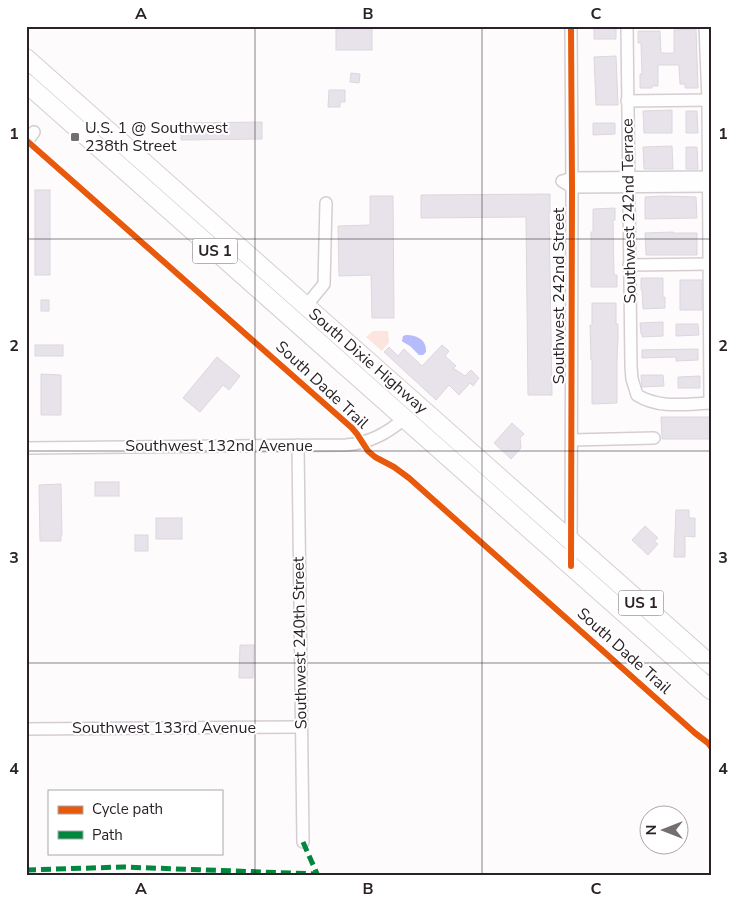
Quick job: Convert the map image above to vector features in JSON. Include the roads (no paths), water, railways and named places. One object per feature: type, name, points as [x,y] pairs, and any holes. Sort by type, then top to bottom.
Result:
[{"type":"highway","name":"South Dixie Highway","points":[[26,58],[711,665]]},
{"type":"highway","name":"South Dixie Highway","points":[[26,83],[711,690]]},
{"type":"highway","points":[[306,306],[326,333],[344,352],[394,396],[403,411],[404,419],[415,420],[427,425],[486,476],[506,483]]},
{"type":"highway","points":[[619,609],[650,624],[711,678]]},
{"type":"street","name":"Southwest 242nd Street","points":[[571,26],[571,566]]},
{"type":"street","name":"Southwest 242nd Terrace","points":[[627,26],[632,379],[637,395],[648,401],[666,404],[710,403]]},
{"type":"street","points":[[707,34],[710,403]]},
{"type":"street","points":[[627,101],[709,100]]},
{"type":"street","points":[[26,143],[34,132]]},
{"type":"street","points":[[572,182],[709,182]]},
{"type":"street","points":[[306,306],[324,284],[326,203]]},
{"type":"street","points":[[629,265],[710,264]]},
{"type":"street","name":"Southwest 132nd Avenue","points":[[26,448],[358,444],[378,437],[404,419]]},
{"type":"street","points":[[572,440],[654,438]]},
{"type":"street","name":"Southwest 240th Street","points":[[298,445],[303,842]]},
{"type":"street","name":"Southwest 133rd Avenue","points":[[26,729],[301,727]]},
{"type":"water","points":[[403,336],[414,336],[423,341],[426,352],[423,355],[419,355],[402,341]]},
{"type":"place","name":"U.S. 1 @ Southwest 238th Street","points":[[75,137]]}]
